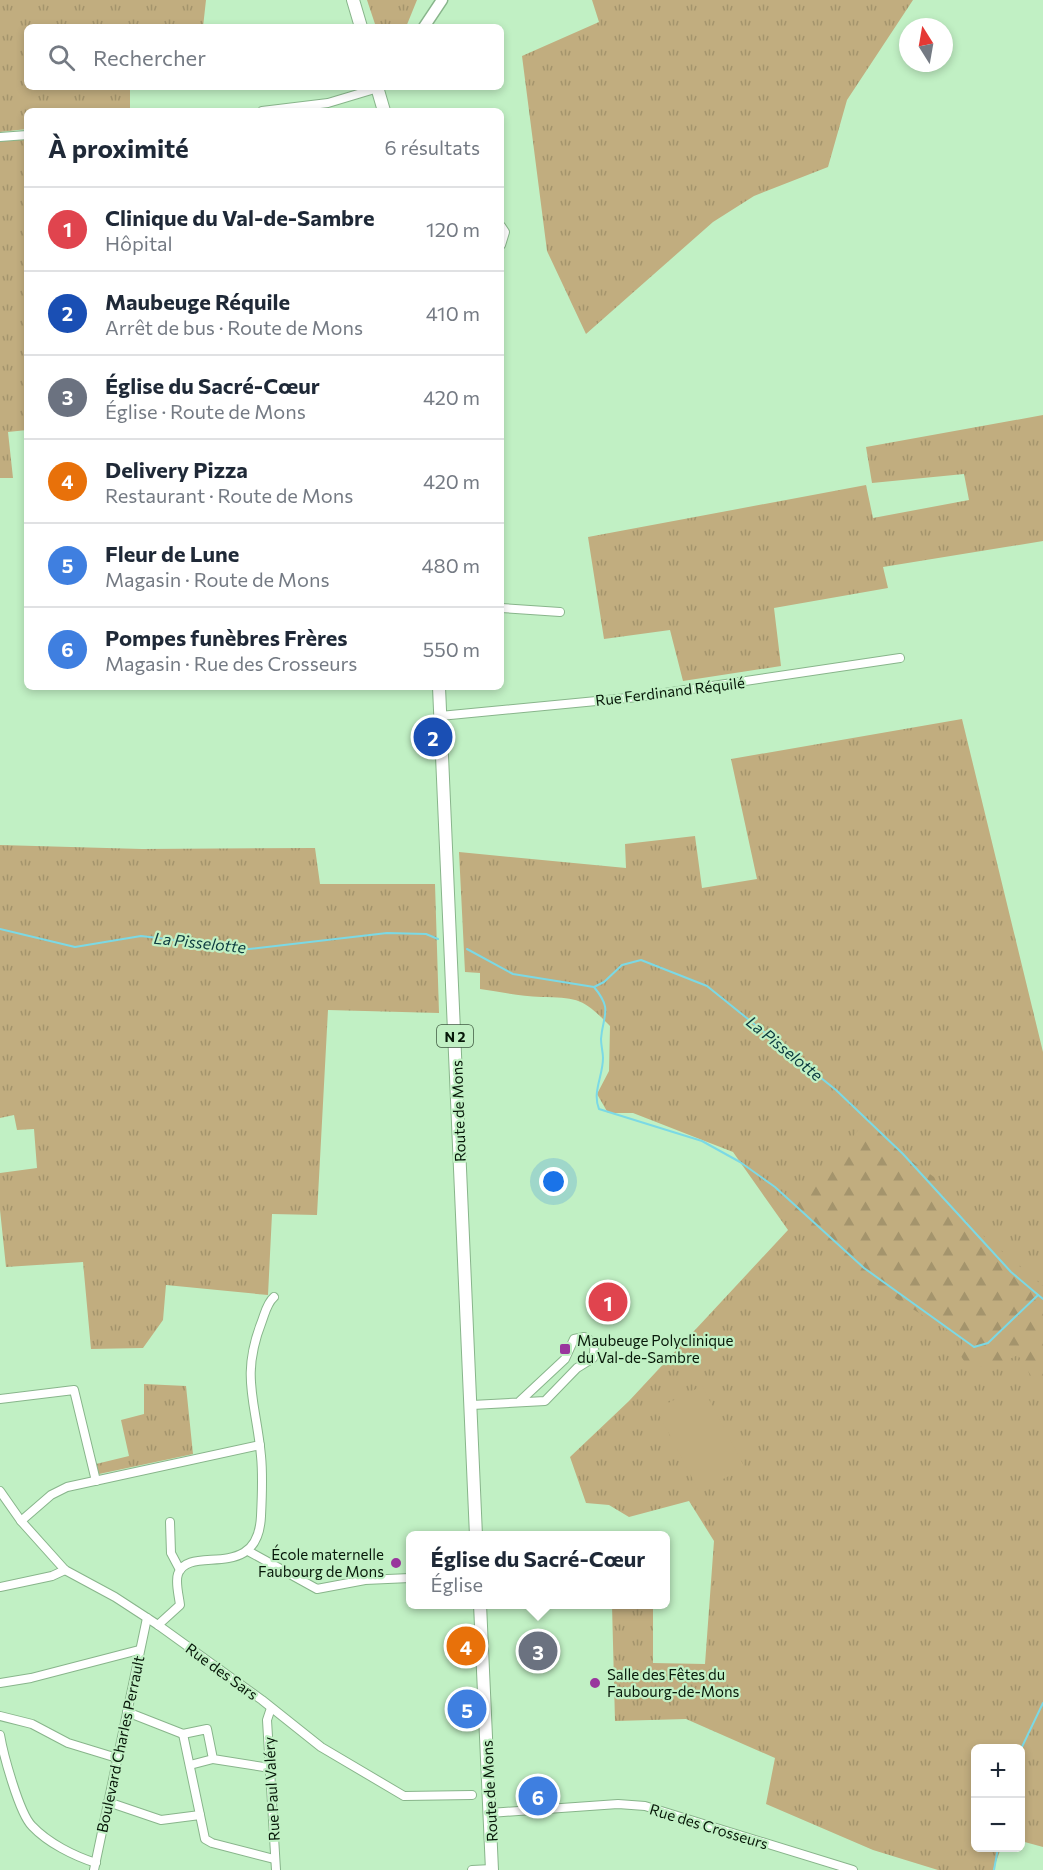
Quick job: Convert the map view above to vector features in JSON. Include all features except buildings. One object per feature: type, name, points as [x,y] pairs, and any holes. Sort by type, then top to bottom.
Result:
[{"type":"main road","points":[[353,0],[360,24]]},
{"type":"main road","points":[[379,90],[383,108]]},
{"type":"main road","name":"Route de Mons","points":[[439,690],[476,1531]]},
{"type":"main road","name":"Route de Mons","points":[[480,1609],[492,1870]]},
{"type":"street","points":[[426,24],[442,0]]},
{"type":"street","points":[[287,108],[328,103],[371,90]]},
{"type":"street","points":[[0,137],[24,135]]},
{"type":"street","points":[[504,608],[560,612]]},
{"type":"street","name":"Rue Ferdinand Réquilé","points":[[440,716],[638,697],[900,658]]},
{"type":"street","points":[[158,1625],[180,1605],[177,1575],[180,1570],[194,1562],[230,1557],[248,1551],[253,1546],[260,1526],[260,1445],[249,1368],[261,1324],[274,1297]]},
{"type":"street","points":[[472,1405],[490,1402],[535,1403],[545,1401],[593,1358],[595,1348],[590,1340],[580,1337],[574,1339],[569,1348],[574,1361],[584,1364]]},
{"type":"street","points":[[520,1401],[570,1353]]},
{"type":"street","points":[[470,1384],[477,1395],[490,1402]]},
{"type":"street","points":[[0,1399],[74,1390],[96,1481]]},
{"type":"street","points":[[21,1521],[51,1495],[68,1487],[260,1445]]},
{"type":"street","name":"Rue des Sars","points":[[0,1491],[21,1521],[65,1570],[115,1597],[158,1625],[321,1747],[404,1796],[472,1795]]},
{"type":"street","points":[[170,1522],[171,1553],[180,1570]]},
{"type":"street","points":[[248,1551],[317,1589],[365,1580],[406,1578]]},
{"type":"street","points":[[0,1587],[52,1576],[65,1570]]},
{"type":"street","name":"Boulevard Charles Perrault","points":[[95,1867],[147,1618]]},
{"type":"street","points":[[0,1683],[31,1678],[139,1650]]},
{"type":"street","name":"Rue Paul Valéry","points":[[271,1708],[267,1720],[276,1870]]},
{"type":"street","points":[[127,1712],[183,1734],[207,1729],[213,1759]]},
{"type":"street","points":[[0,1716],[32,1724],[68,1743],[117,1758]]},
{"type":"street","points":[[183,1734],[205,1839],[212,1843],[274,1859]]},
{"type":"street","points":[[0,1735],[3,1755],[31,1826],[95,1867]]},
{"type":"street","points":[[190,1765],[213,1759],[270,1768]]},
{"type":"street","points":[[108,1802],[166,1821],[200,1815]]},
{"type":"street","name":"Rue des Crosseurs","points":[[490,1813],[618,1804],[645,1806],[853,1870]]},
{"type":"street","points":[[472,1870],[492,1870]]},
{"type":"green space","points":[[0,0],[206,0],[203,24],[24,24],[24,90],[130,90],[130,108],[24,108],[24,129],[0,132]]},
{"type":"green space","points":[[367,0],[417,0],[407,24],[375,24]]},
{"type":"green space","points":[[592,0],[913,0],[847,100],[828,167],[754,196],[713,222],[586,334],[547,251],[522,56],[599,22]]},
{"type":"green space","points":[[24,139],[24,430],[8,432],[13,478],[0,478],[0,141]]},
{"type":"green space","points":[[1043,415],[1043,541],[883,567],[888,588],[774,608],[781,666],[683,681],[670,630],[604,639],[588,537],[866,485],[873,518],[969,500],[964,474],[872,483],[866,447]]},
{"type":"green space","points":[[962,719],[1043,1052],[1043,1847],[1025,1842],[1025,1744],[971,1744],[971,1852],[1000,1852],[993,1870],[938,1870],[873,1850],[766,1804],[775,1758],[686,1719],[615,1721],[612,1609],[653,1609],[653,1663],[705,1664],[714,1541],[689,1501],[629,1517],[609,1505],[586,1503],[570,1457],[629,1401],[788,1230],[733,1152],[633,1113],[608,1113],[597,1094],[609,1071],[610,1026],[593,1010],[572,999],[526,996],[480,989],[480,973],[465,972],[459,852],[626,868],[625,844],[695,836],[702,888],[757,879],[731,759]]},
{"type":"green space","points":[[0,845],[142,849],[315,848],[320,884],[435,884],[439,1013],[328,1010],[317,1215],[272,1214],[268,1295],[166,1285],[163,1320],[143,1348],[91,1349],[83,1262],[6,1267],[0,1210],[0,1173],[37,1168],[34,1129],[17,1130],[14,1115],[0,1118]]},
{"type":"green space","points":[[874,1127],[902,1154],[934,1177],[949,1207],[1043,1286],[1043,1395],[1018,1355],[991,1368],[966,1364],[959,1353],[963,1340],[893,1297],[787,1215],[860,1128]]},
{"type":"green space","points":[[144,1384],[186,1386],[193,1454],[99,1474],[96,1464],[129,1456],[121,1420],[144,1414]]},
{"type":"green space","points":[[702,1386],[745,1468],[699,1491],[656,1409]]},
{"type":"waterway","name":"La Pisselotte","points":[[0,929],[75,947],[141,936],[249,949],[387,933],[426,934],[438,939]]},
{"type":"waterway","name":"La Pisselotte","points":[[467,949],[513,974],[594,987],[604,982],[622,965],[641,960],[707,986],[836,1090],[903,1154],[1011,1272],[1043,1299]]},
{"type":"waterway","points":[[594,987],[605,1007],[601,1039],[603,1065],[597,1090],[599,1109],[702,1141],[740,1162],[775,1187],[864,1268],[974,1347],[988,1343],[1038,1295]]},
{"type":"waterway","name":"La Pisselotte","points":[[1023,1744],[1043,1703]]},
{"type":"waterway","name":"La Pisselotte","points":[[994,1870],[997,1852]]},
{"type":"place","name":"Maubeuge Réquile","points":[[433,737]]},
{"type":"place","name":"Clinique du Val-de-Sambre","points":[[608,1302]]},
{"type":"place","name":"Maubeuge Polyclinique du Val-de-Sambre","points":[[565,1349]]},
{"type":"place","name":"École maternelle Faubourg de Mons","points":[[396,1563]]},
{"type":"place","name":"Delivery Pizza","points":[[466,1646]]},
{"type":"place","name":"Église du Sacré-Cœur","points":[[538,1651]]},
{"type":"place","name":"Salle des Fêtes du Faubourg-de-Mons","points":[[595,1683]]},
{"type":"place","name":"Fleur de Lune","points":[[467,1709]]},
{"type":"place","name":"Pompes funèbres Frères","points":[[538,1796]]}]
